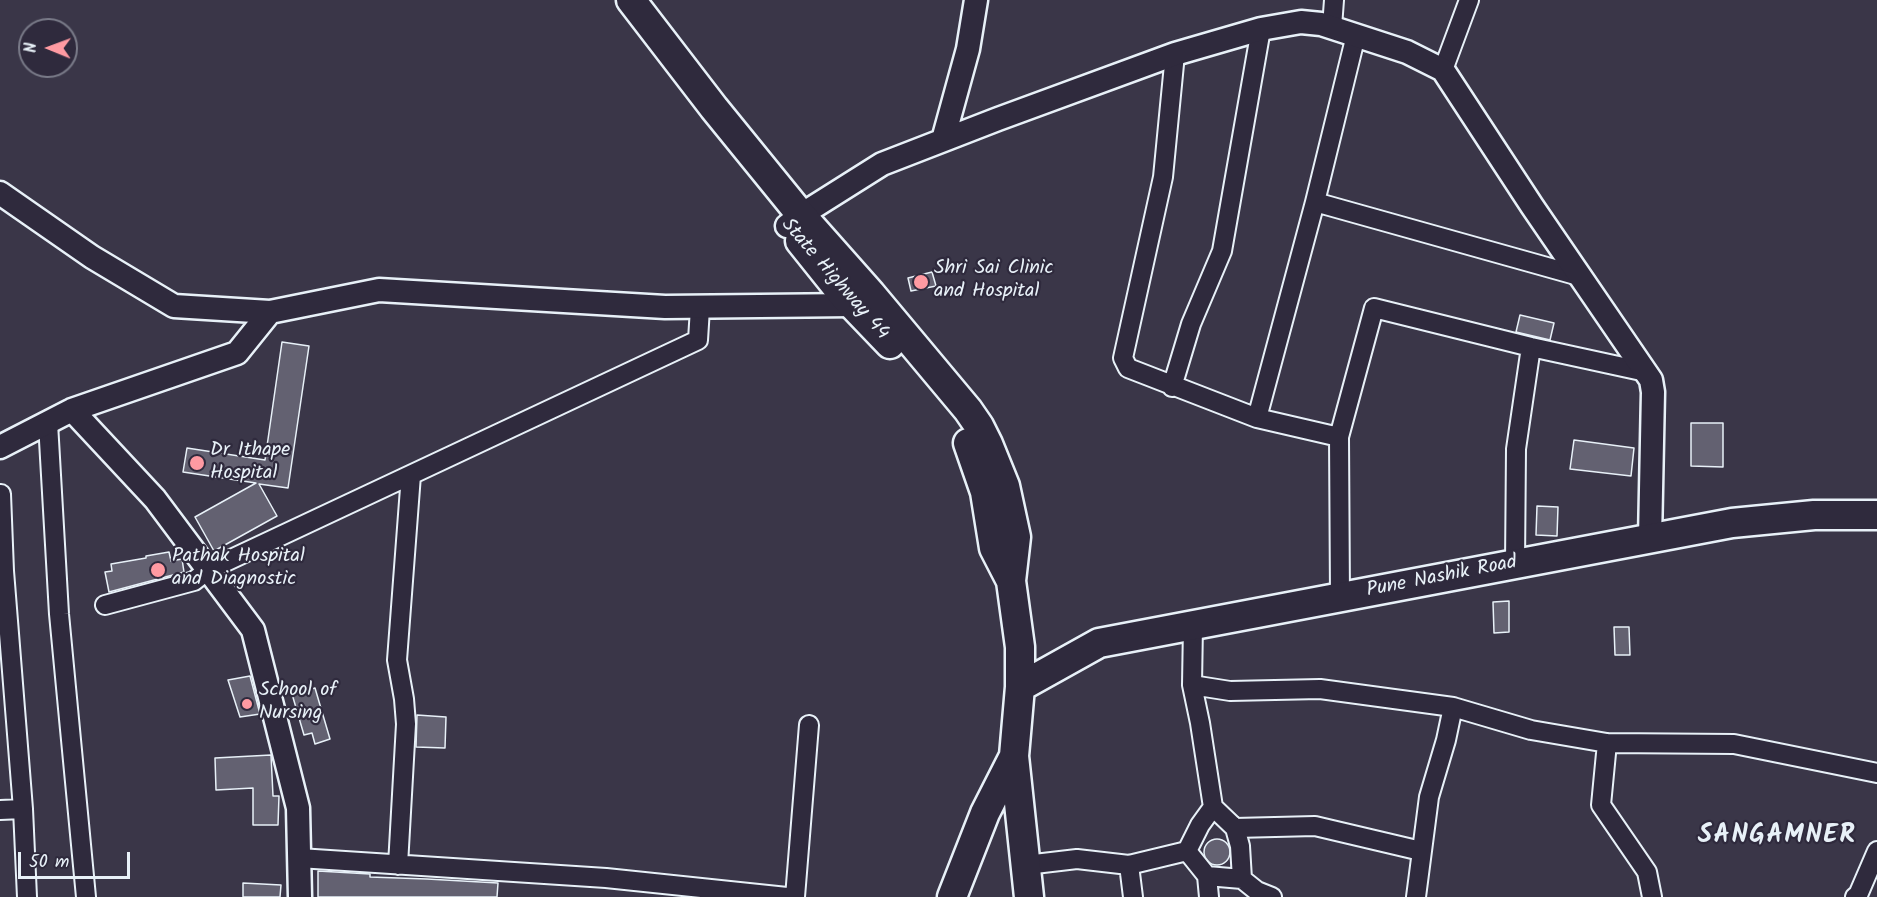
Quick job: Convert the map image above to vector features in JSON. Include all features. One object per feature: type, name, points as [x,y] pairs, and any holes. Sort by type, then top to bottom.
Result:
[{"type":"main road","name":"State Highway 44","points":[[614,0],[675,87],[862,300],[960,401],[972,430],[1005,486],[1016,537],[1011,581],[1020,647],[1020,687],[1014,756],[1029,897]]},
{"type":"main road","name":"State Highway 44","points":[[631,0],[714,108],[794,220]]},
{"type":"main road","name":"Pune Nashik Road","points":[[1020,687],[1099,643],[1732,523],[1814,515],[1877,515]]},
{"type":"main road","points":[[952,897],[985,813],[1014,756]]},
{"type":"street","points":[[942,140],[968,49],[976,0]]},
{"type":"street","points":[[1332,27],[1334,0]]},
{"type":"street","points":[[1443,70],[1469,0]]},
{"type":"street","points":[[794,220],[882,164],[1175,54],[1261,29],[1301,22],[1321,24],[1407,52],[1443,70],[1579,276],[1651,380],[1653,392],[1650,539]]},
{"type":"street","points":[[1172,387],[1191,324],[1222,251],[1261,29]]},
{"type":"street","points":[[1257,418],[1315,202],[1356,35]]},
{"type":"street","points":[[1175,54],[1163,177],[1123,358],[1128,368],[1172,387],[1257,418],[1339,437]]},
{"type":"street","points":[[0,193],[92,257],[174,306],[270,312],[379,290],[700,308],[862,300]]},
{"type":"street","points":[[1315,202],[1579,276]]},
{"type":"street","points":[[105,605],[194,581],[208,570],[698,340],[700,308]]},
{"type":"street","points":[[1340,597],[1339,437],[1374,308],[1531,347],[1646,372]]},
{"type":"street","points":[[1,445],[72,410],[237,353],[270,312]]},
{"type":"street","points":[[1515,564],[1516,449],[1531,347]]},
{"type":"street","points":[[72,410],[155,499],[253,630],[298,808],[300,897]]},
{"type":"street","points":[[48,423],[59,614],[86,897]]},
{"type":"street","points":[[398,865],[406,724],[397,660],[411,475]]},
{"type":"street","points":[[1,494],[4,571],[23,809],[27,897]]},
{"type":"street","points":[[1193,625],[1192,686],[1213,807],[1235,828],[1240,846],[1242,879]]},
{"type":"street","points":[[1192,686],[1230,691],[1320,689],[1453,707],[1531,729],[1607,743],[1734,744],[1877,773]]},
{"type":"street","points":[[1416,897],[1429,797],[1453,707]]},
{"type":"street","points":[[795,897],[809,725]]},
{"type":"street","points":[[1607,743],[1601,805],[1647,872],[1652,897]]},
{"type":"street","points":[[1187,852],[1200,825],[1213,807]]},
{"type":"street","points":[[0,810],[23,809]]},
{"type":"street","points":[[1235,828],[1315,826],[1421,851]]},
{"type":"street","points":[[1855,897],[1874,869],[1877,850]]},
{"type":"street","points":[[1026,865],[1077,860],[1129,865],[1187,852]]},
{"type":"street","points":[[1187,852],[1207,876],[1209,897]]},
{"type":"street","points":[[299,858],[606,878],[787,897]]},
{"type":"street","points":[[1129,865],[1133,897]]},
{"type":"street","points":[[1207,876],[1242,879],[1257,891],[1272,897]]},
{"type":"building","points":[[932,272],[936,286],[911,291],[908,278]]},
{"type":"building","points":[[1520,315],[1554,323],[1550,340],[1516,332]]},
{"type":"building","points":[[282,342],[309,346],[288,488],[259,484],[277,516],[214,551],[195,517],[256,483],[183,472],[187,448],[265,460]]},
{"type":"building","points":[[1691,423],[1723,423],[1723,467],[1691,466]]},
{"type":"building","points":[[1574,440],[1634,448],[1631,476],[1570,469]]},
{"type":"building","points":[[1537,506],[1558,507],[1557,536],[1536,535]]},
{"type":"building","points":[[169,552],[171,561],[182,559],[184,572],[109,592],[105,572],[112,571],[111,564]]},
{"type":"building","points":[[1509,601],[1509,632],[1494,633],[1493,602]]},
{"type":"building","points":[[1614,627],[1629,627],[1630,655],[1615,655]]},
{"type":"building","name":"School of Nursing","points":[[250,676],[260,714],[240,717],[228,680]]},
{"type":"building","points":[[315,688],[330,739],[315,744],[312,733],[304,735],[292,694]]},
{"type":"building","points":[[417,715],[446,717],[445,748],[416,747]]},
{"type":"building","points":[[271,755],[273,796],[279,796],[278,825],[253,825],[253,788],[216,790],[215,758]]},
{"type":"building","points":[[1217,839],[1226,843],[1230,852],[1226,861],[1217,865],[1208,861],[1204,852],[1208,843]]},
{"type":"building","points":[[318,871],[370,874],[370,877],[498,883],[497,897],[318,897]]},
{"type":"building","points":[[243,883],[281,885],[280,897],[243,897]]},
{"type":"place","name":"Shri Sai Clinic and Hospital","points":[[921,282]]},
{"type":"place","name":"Dr Ithape Hospital","points":[[197,463]]},
{"type":"place","name":"Pathak Hospital and Diagnostic","points":[[158,570]]},
{"type":"place","name":"School of Nursing","points":[[247,704]]},
{"type":"district","name":"SANGAMNER","points":[[1777,838]]}]
